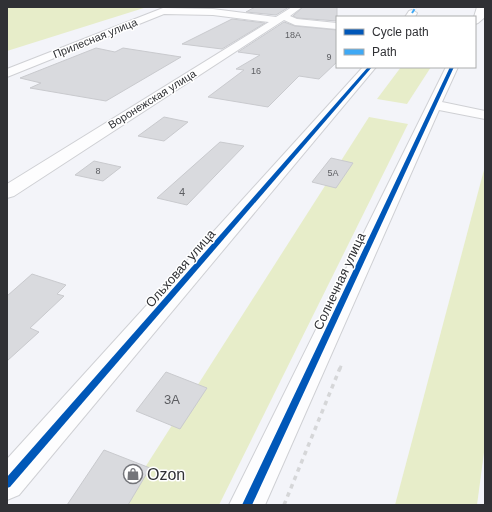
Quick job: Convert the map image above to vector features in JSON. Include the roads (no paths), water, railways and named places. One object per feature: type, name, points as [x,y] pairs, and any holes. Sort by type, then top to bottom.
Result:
[{"type":"street","name":"Воронежская улица","points":[[7,192],[168,88],[298,7]]},
{"type":"street","points":[[476,22],[480,17],[481,7]]},
{"type":"street","name":"Прилесная улица","points":[[7,73],[163,11],[213,12],[336,26]]},
{"type":"street","name":"Ольховая улица","points":[[7,484],[369,68]]},
{"type":"street","name":"Солнечная улица","points":[[247,505],[452,68]]},
{"type":"street","points":[[434,105],[485,115]]},
{"type":"place","name":"Ozon","points":[[133,474]]}]
